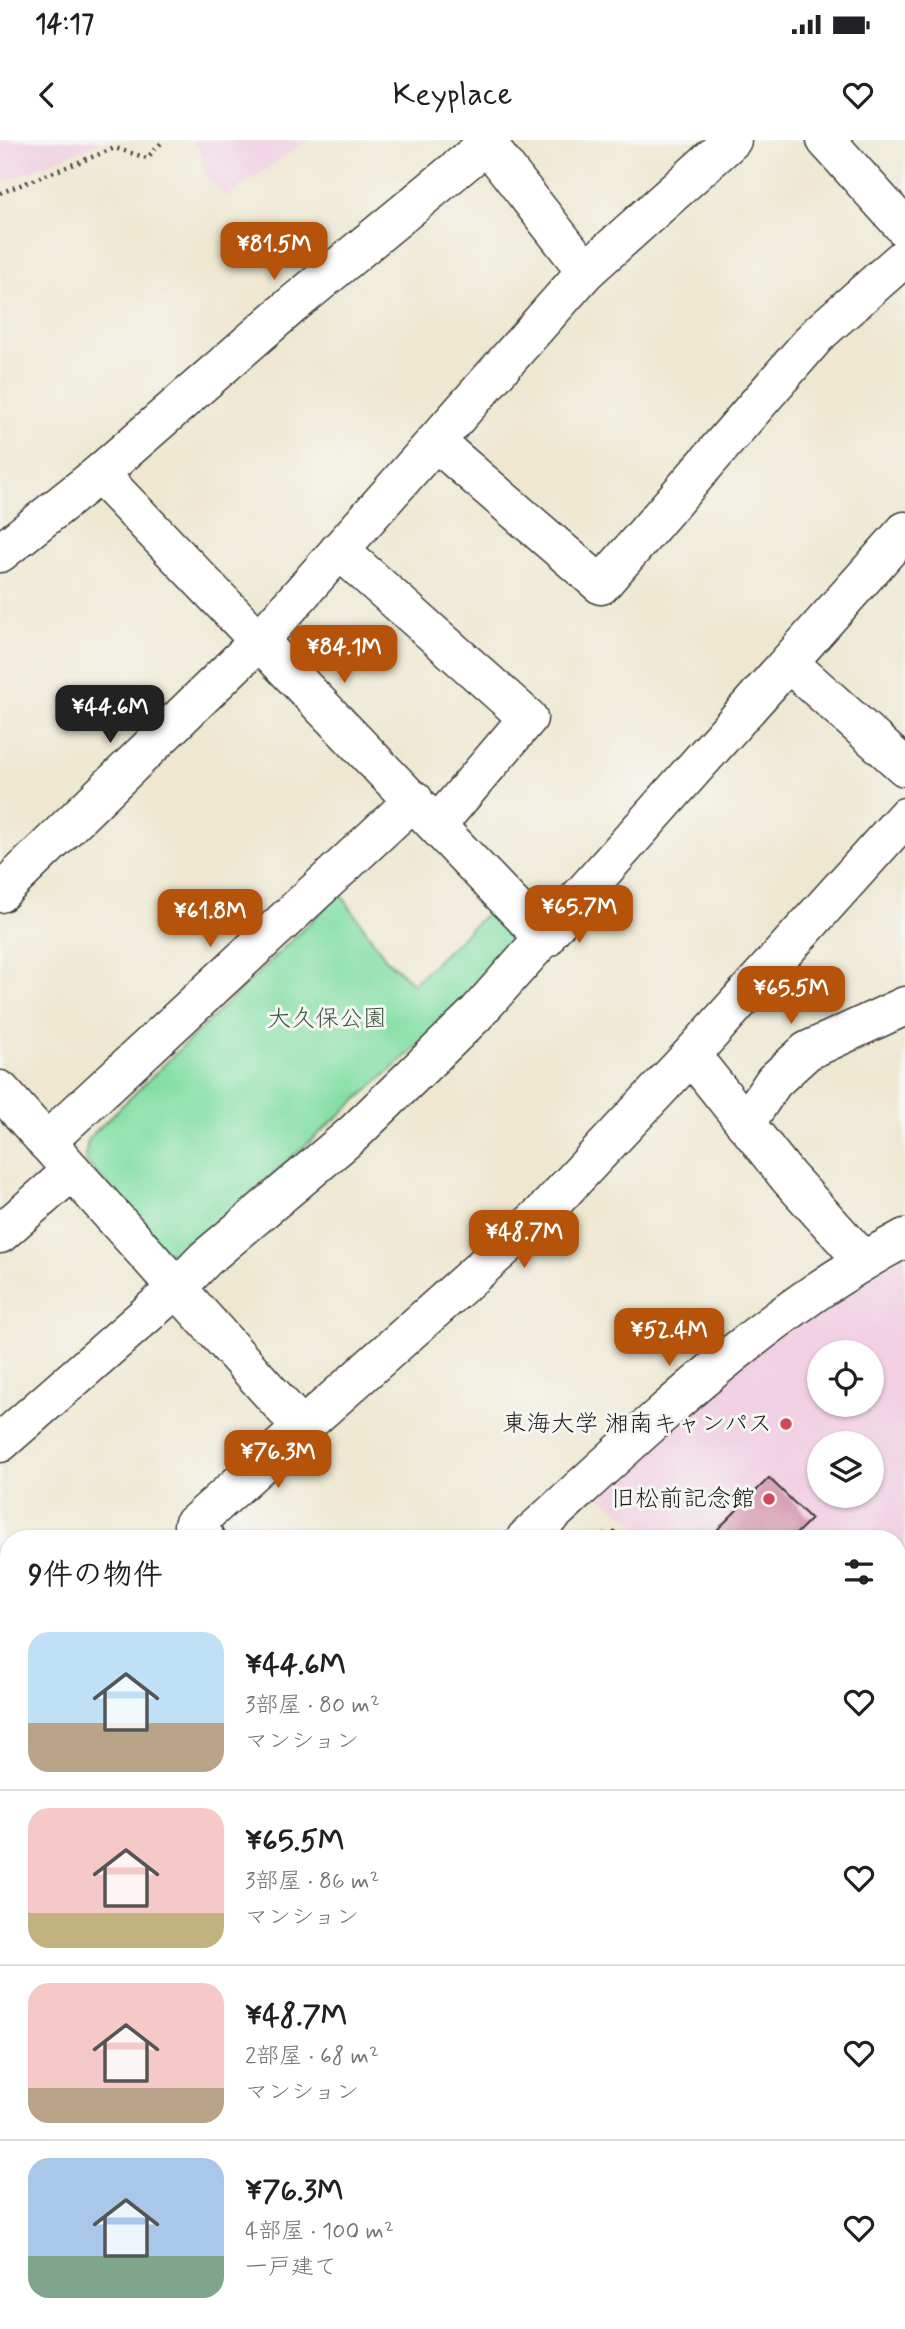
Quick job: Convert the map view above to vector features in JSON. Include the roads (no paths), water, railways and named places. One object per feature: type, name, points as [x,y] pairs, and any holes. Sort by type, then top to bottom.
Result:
[{"type":"street","points":[[0,893],[260,640],[437,443],[586,271],[732,140]]},
{"type":"street","points":[[826,140],[905,228]]},
{"type":"street","points":[[0,553],[99,474],[291,306],[490,142],[586,271]]},
{"type":"street","points":[[437,443],[601,584],[818,334],[905,257]]},
{"type":"street","points":[[99,474],[545,939]]},
{"type":"street","points":[[0,1443],[178,1287],[205,1259],[354,1133],[476,1014],[905,531]]},
{"type":"street","points":[[46,1142],[425,812],[528,718],[339,550]]},
{"type":"street","points":[[789,663],[905,767]]},
{"type":"street","points":[[198,1530],[193,1525],[542,1213],[691,1055],[905,817]]},
{"type":"street","points":[[745,1124],[774,1081],[807,1051],[905,1006]]},
{"type":"street","points":[[691,1055],[788,1177],[863,1260]]},
{"type":"street","points":[[0,1090],[303,1429]]},
{"type":"street","points":[[0,1234],[72,1171]]},
{"type":"street","points":[[535,1530],[724,1359],[863,1260],[905,1238]]},
{"type":"place","name":"東海大学 湘南キャンパス","points":[[786,1424]]},
{"type":"place","name":"旧松前記念館","points":[[769,1499]]},
{"type":"park label","name":"大久保公園","points":[[327,1019]]}]
